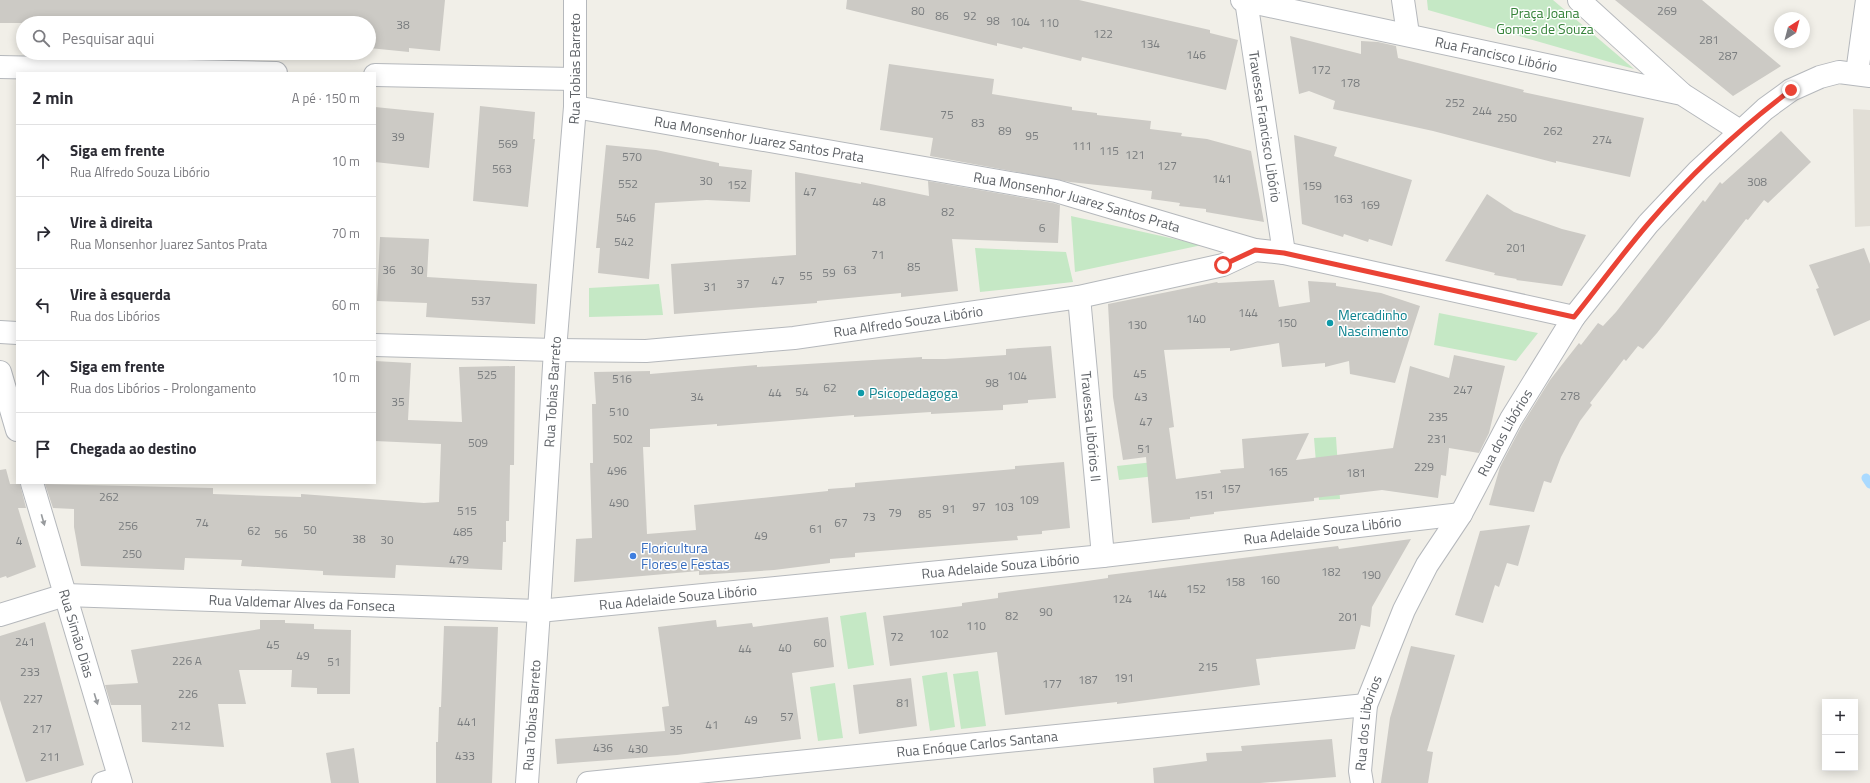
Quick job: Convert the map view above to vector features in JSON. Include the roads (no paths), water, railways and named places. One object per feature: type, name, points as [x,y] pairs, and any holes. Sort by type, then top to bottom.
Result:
[{"type":"street","name":"Rua Tobias Barreto","points":[[527,783],[540,611],[555,350],[575,107],[575,0]]},
{"type":"street","name":"Rua Francisco Libório","points":[[1245,0],[1682,94],[1740,131]]},
{"type":"street","name":"Travessa Francisco Libório","points":[[1245,0],[1284,253]]},
{"type":"street","points":[[1403,0],[1408,34]]},
{"type":"street","points":[[1579,0],[1682,94]]},
{"type":"street","points":[[1863,75],[1867,0]]},
{"type":"street","points":[[0,67],[230,72]]},
{"type":"street","name":"Rua dos Libórios","points":[[1362,783],[1360,771],[1366,705],[1404,610],[1427,565],[1461,514],[1511,419],[1574,317],[1648,224],[1698,171],[1740,131],[1791,90],[1820,77],[1839,72],[1863,75]]},
{"type":"street","points":[[376,75],[574,79]]},
{"type":"street","name":"Rua Monsenhor Juarez Santos Prata","points":[[575,107],[1056,192],[1255,250],[1284,253],[1574,317]]},
{"type":"street","name":"Rua Alfredo Souza Libório","points":[[376,344],[555,350],[646,351],[794,338],[1079,298],[1223,265],[1255,250]]},
{"type":"street","name":"Travessa Libórios II","points":[[1079,298],[1103,556]]},
{"type":"street","points":[[0,332],[16,333]]},
{"type":"street","points":[[0,372],[16,427]]},
{"type":"street","name":"Rua Simão Dias","points":[[32,484],[65,595],[114,781]]},
{"type":"street","name":"Rua Adelaide Souza Libório","points":[[540,611],[1103,556],[1461,514]]},
{"type":"street","name":"Rua Valdemar Alves da Fonseca","points":[[0,615],[65,595],[540,611]]},
{"type":"street","name":"Rua Enóque Carlos Santana","points":[[588,783],[1366,705]]},
{"type":"waterway","points":[[1866,478],[1870,484]]},
{"type":"place","name":"Mercadinho Nascimento","points":[[1330,323]]},
{"type":"place","name":"Psicopedagoga","points":[[861,393]]},
{"type":"place","name":"Floricultura Flores e Festas","points":[[633,556]]},
{"type":"park label","name":"Praça Joana Gomes de Souza","points":[[1545,22]]}]
